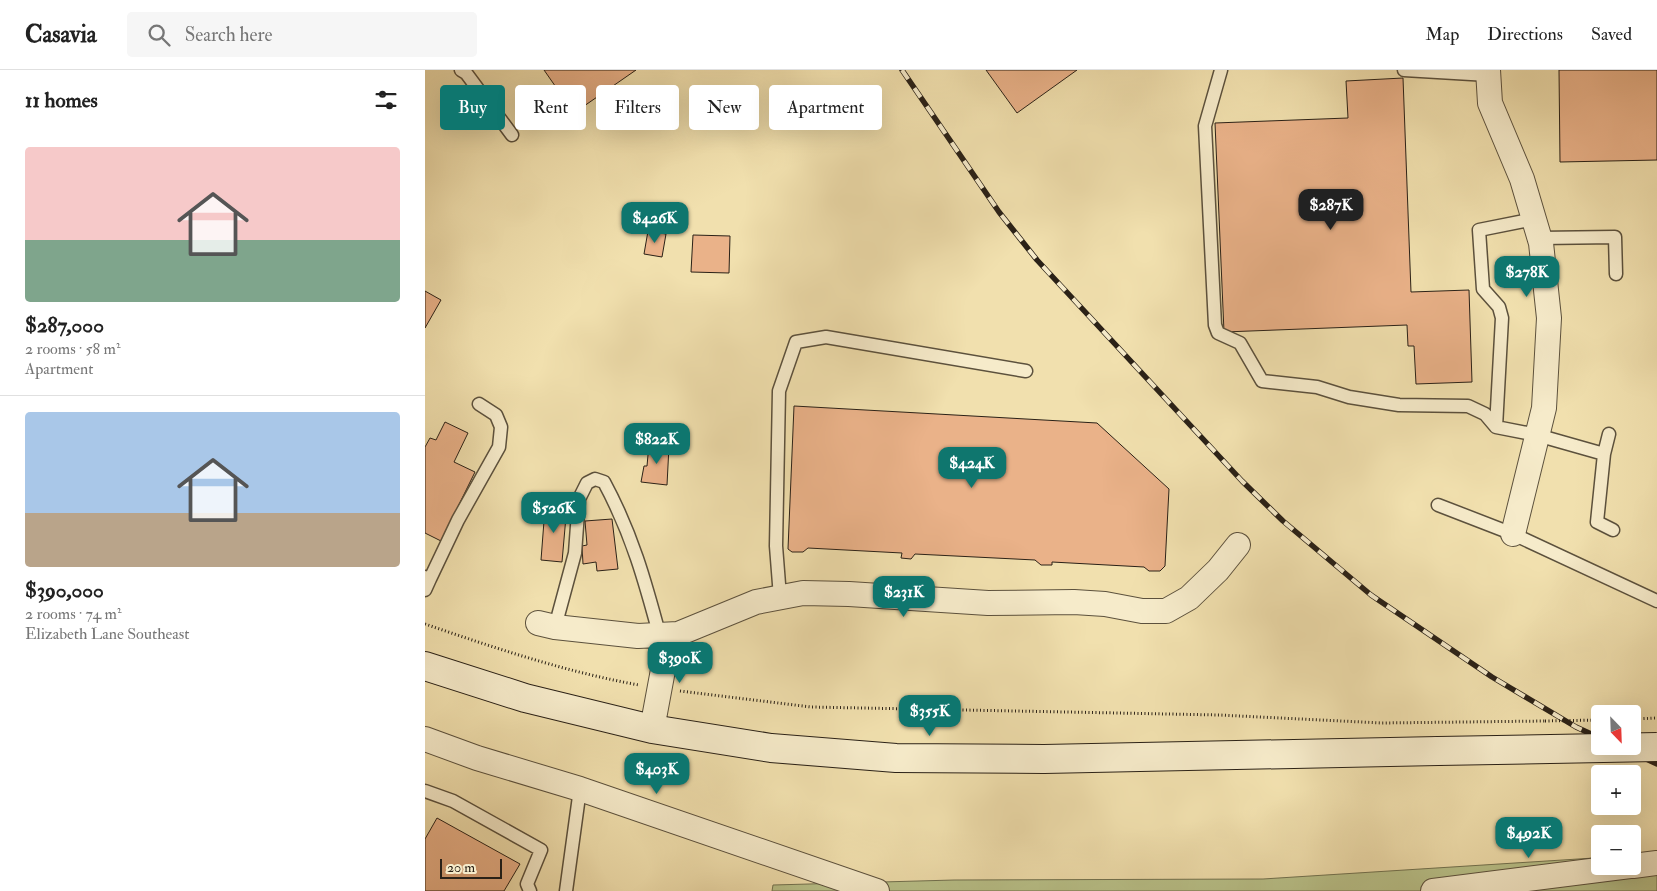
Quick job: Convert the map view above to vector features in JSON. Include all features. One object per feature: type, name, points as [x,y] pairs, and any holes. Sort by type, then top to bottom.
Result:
[{"type":"main road","points":[[425,666],[525,698],[652,729],[771,748],[896,758],[1054,758],[1657,747]]},
{"type":"street","points":[[1488,73],[1490,103],[1522,179],[1537,228],[1549,318],[1544,408],[1513,534]]},
{"type":"street","points":[[547,625],[660,636],[678,634],[755,602],[803,593],[988,603],[1075,602],[1166,611],[1189,598],[1218,570],[1238,545]]},
{"type":"street","points":[[652,729],[663,670],[660,636]]},
{"type":"street","points":[[425,739],[477,758],[581,789],[877,891]]},
{"type":"street","points":[[1641,865],[1657,863]]},
{"type":"street","points":[[1433,891],[1591,871]]},
{"type":"lane","points":[[461,70],[466,73],[512,135]]},
{"type":"lane","points":[[1221,70],[1205,126],[1215,325],[1218,333],[1240,343],[1262,381],[1317,387],[1349,397],[1399,405],[1468,406],[1485,414],[1496,427],[1537,435],[1604,454]]},
{"type":"lane","points":[[1404,70],[1488,73]]},
{"type":"lane","points":[[1496,427],[1502,318],[1499,307],[1483,288],[1479,230],[1537,228],[1615,237],[1616,274]]},
{"type":"lane","points":[[780,597],[776,546],[779,391],[796,342],[826,337],[1026,371]]},
{"type":"lane","points":[[427,582],[458,520],[499,447],[501,427],[495,415],[479,404]]},
{"type":"lane","points":[[1609,434],[1604,454],[1597,522],[1613,530]]},
{"type":"lane","points":[[547,625],[575,554],[579,499],[587,483],[595,479],[604,482],[624,519],[660,636]]},
{"type":"lane","points":[[1438,504],[1513,534],[1657,602]]},
{"type":"lane","points":[[566,891],[581,789]]},
{"type":"lane","points":[[425,791],[453,801],[541,850],[527,884],[530,891]]},
{"type":"path","points":[[425,624],[483,644],[606,679],[659,688],[811,707],[1219,715],[1382,724],[1591,720]]},
{"type":"path","points":[[1641,719],[1657,718]]},
{"type":"green space","points":[[1657,854],[1657,891],[772,891],[773,885],[954,880],[1263,879],[1591,858],[1591,875],[1641,875],[1641,855]]},
{"type":"building","points":[[544,70],[636,70],[614,85],[596,85],[596,98],[586,105],[586,85],[554,85]]},
{"type":"building","points":[[986,70],[1077,70],[1017,113]]},
{"type":"building","points":[[1559,70],[1657,70],[1657,160],[1560,162]]},
{"type":"building","points":[[1403,78],[1411,292],[1469,290],[1472,382],[1416,384],[1414,346],[1408,346],[1407,325],[1224,332],[1215,123],[1348,118],[1346,81]]},
{"type":"building","points":[[648,231],[666,234],[662,257],[644,254]]},
{"type":"building","points":[[693,235],[730,236],[729,273],[691,272]]},
{"type":"building","points":[[425,291],[441,300],[425,328]]},
{"type":"building","points":[[794,406],[1097,423],[1169,489],[1165,566],[1160,571],[1149,571],[1144,567],[1052,562],[1052,565],[1041,565],[1035,560],[915,554],[911,559],[901,558],[902,553],[808,548],[803,552],[792,552],[788,549]]},
{"type":"building","points":[[445,422],[468,433],[454,462],[475,472],[441,541],[425,533],[425,447],[430,438],[436,440]]},
{"type":"building","points":[[649,444],[669,446],[667,485],[641,482],[644,466],[647,466]]},
{"type":"building","points":[[551,504],[567,505],[562,562],[541,560],[544,521],[550,522]]},
{"type":"building","points":[[612,519],[618,569],[597,571],[596,562],[583,564],[582,546],[587,545],[585,521]]},
{"type":"building","points":[[437,818],[520,864],[504,891],[425,891],[425,839]]},
{"type":"railway","points":[[902,70],[999,212],[1037,260],[1242,481],[1283,521],[1371,595],[1492,677],[1576,727],[1591,734]]},
{"type":"railway","points":[[1638,755],[1657,764]]}]
